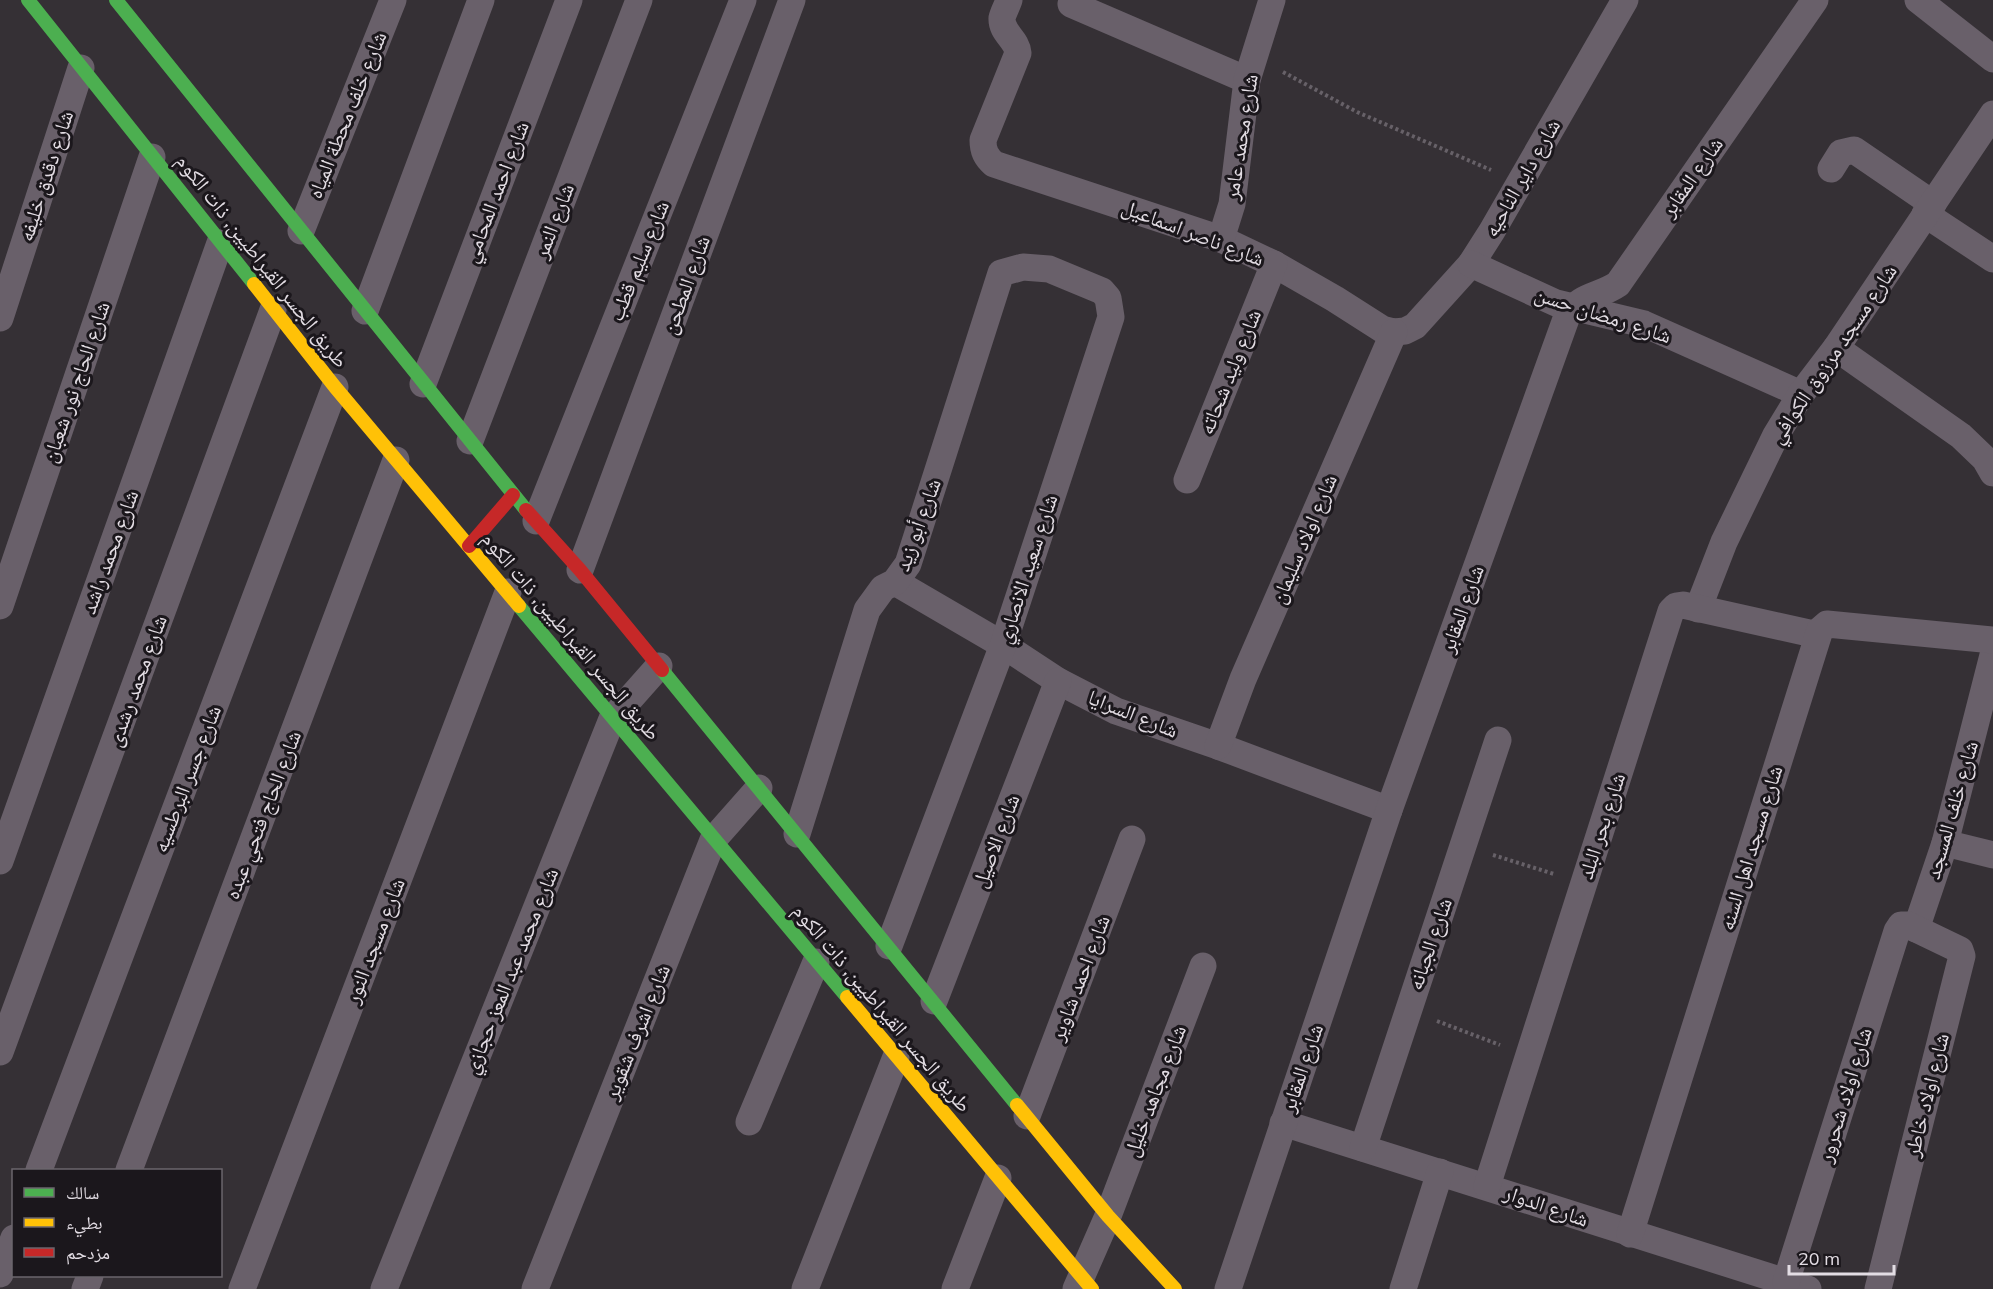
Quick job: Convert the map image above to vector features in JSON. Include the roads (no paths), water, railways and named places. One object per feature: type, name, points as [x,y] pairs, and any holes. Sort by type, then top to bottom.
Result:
[{"type":"street","name":"طريق الجسر القيراطيين, ذات الكوم","points":[[28,0],[335,387],[998,1178],[1083,1285]]},
{"type":"street","name":"طريق الجسر القيراطيين, ذات الكوم","points":[[116,0],[513,495],[580,570],[1108,1216],[1175,1289]]},
{"type":"street","name":"شارع خلف محطة المياه","points":[[301,231],[393,0]]},
{"type":"street","points":[[365,311],[481,0]]},
{"type":"street","name":"شارع احمد المحامي","points":[[423,384],[568,0]]},
{"type":"street","name":"شارع النمر","points":[[470,441],[639,0]]},
{"type":"street","name":"شارع سليم قطب","points":[[536,521],[743,0]]},
{"type":"street","name":"شارع المطحن","points":[[580,570],[792,0]]},
{"type":"street","name":"شارع ناصر اسماعيل","points":[[1009,0],[1002,18],[1018,52],[983,140],[985,154],[994,164],[1221,239],[1274,264],[1382,328],[1394,332]]},
{"type":"street","name":"شارع محمد عامر","points":[[1221,239],[1232,204],[1251,68],[1272,0]]},
{"type":"street","name":"شارع داير الناحيه","points":[[1394,332],[1405,331],[1415,326],[1471,264],[1625,0]]},
{"type":"street","name":"شارع المقابر","points":[[1228,1289],[1389,810],[1567,316],[1580,300],[1607,291],[1618,284],[1815,0]]},
{"type":"street","points":[[1918,0],[1993,59]]},
{"type":"street","points":[[1071,4],[1251,68]]},
{"type":"street","name":"شارع دقدق خليفه","points":[[0,318],[81,68]]},
{"type":"street","name":"شارع مسجد مرزوق الكوافي","points":[[1698,609],[1729,531],[1776,435],[1993,114]]},
{"type":"street","points":[[1831,169],[1841,153],[1854,150],[1993,259]]},
{"type":"street","name":"شارع الحاج نور شعبان","points":[[0,606],[152,157]]},
{"type":"street","name":"شارع محمد راشد","points":[[0,861],[220,243]]},
{"type":"street","name":"شارع وليد شحاته","points":[[1187,480],[1274,264]]},
{"type":"street","name":"شارع رمضان حسن","points":[[1471,264],[1556,303],[1644,324],[1802,394]]},
{"type":"street","name":"شارع سعيد الانصاري","points":[[888,946],[1003,645],[1111,317],[1108,298],[1102,291],[1048,268],[1023,267],[1001,273]]},
{"type":"street","name":"شارع أبو زيد","points":[[797,834],[867,610],[883,588],[896,582],[908,564],[1001,273]]},
{"type":"street","name":"شارع محمد رشدى","points":[[0,1052],[273,310]]},
{"type":"street","name":"شارع اولاد سليمان","points":[[1218,746],[1243,679],[1394,332]]},
{"type":"street","points":[[1836,348],[1961,436],[1985,459],[1993,473]]},
{"type":"street","name":"شارع جسر البرطسيه","points":[[39,1169],[335,387]]},
{"type":"street","name":"شارع الحاج فتحي عبده","points":[[129,1169],[396,460]]},
{"type":"street","points":[[469,546],[513,495]]},
{"type":"street","name":"شارع السرايا","points":[[896,582],[1003,645],[1058,681],[1116,711],[1218,746],[1389,810]]},
{"type":"street","name":"شارع مسجد النور","points":[[242,1289],[508,592]]},
{"type":"street","name":"شارع بحر البلد","points":[[1487,1186],[1671,611],[1679,605],[1818,635]]},
{"type":"street","points":[[1818,635],[1827,624],[1993,640]]},
{"type":"street","name":"شارع مسجد اهل السنه","points":[[1630,1234],[1818,635]]},
{"type":"street","name":"شارع خلف المسجد","points":[[1916,929],[1945,843],[1993,655]]},
{"type":"street","name":"شارع محمد عبد المعز حجازي","points":[[384,1289],[612,719],[659,666]]},
{"type":"street","name":"شارع الاصيل","points":[[934,1001],[1058,681]]},
{"type":"street","name":"شارع الجبانه","points":[[1363,1148],[1498,740]]},
{"type":"street","name":"شارع اشرف شقوير","points":[[535,1289],[713,840],[759,788]]},
{"type":"street","name":"شارع احمد شاوير","points":[[1027,1116],[1132,839]]},
{"type":"street","points":[[1945,843],[1993,855]]},
{"type":"street","name":"شارع اولاد شحرور","points":[[1797,1286],[1897,931],[1901,925],[1908,925],[1916,929]]},
{"type":"street","name":"شارع اولاد خاطر","points":[[1878,1289],[1962,956],[1960,950],[1916,929]]},
{"type":"street","points":[[749,1122],[816,962]]},
{"type":"street","name":"شارع مجاهد خليل","points":[[1083,1285],[1203,966]]},
{"type":"street","points":[[805,1289],[896,1057]]},
{"type":"street","name":"شارع الدوار","points":[[1283,1123],[1797,1286]]},
{"type":"street","points":[[1403,1289],[1440,1172]]},
{"type":"street","points":[[955,1289],[998,1178]]},
{"type":"street","points":[[0,1274],[12,1243]]}]
